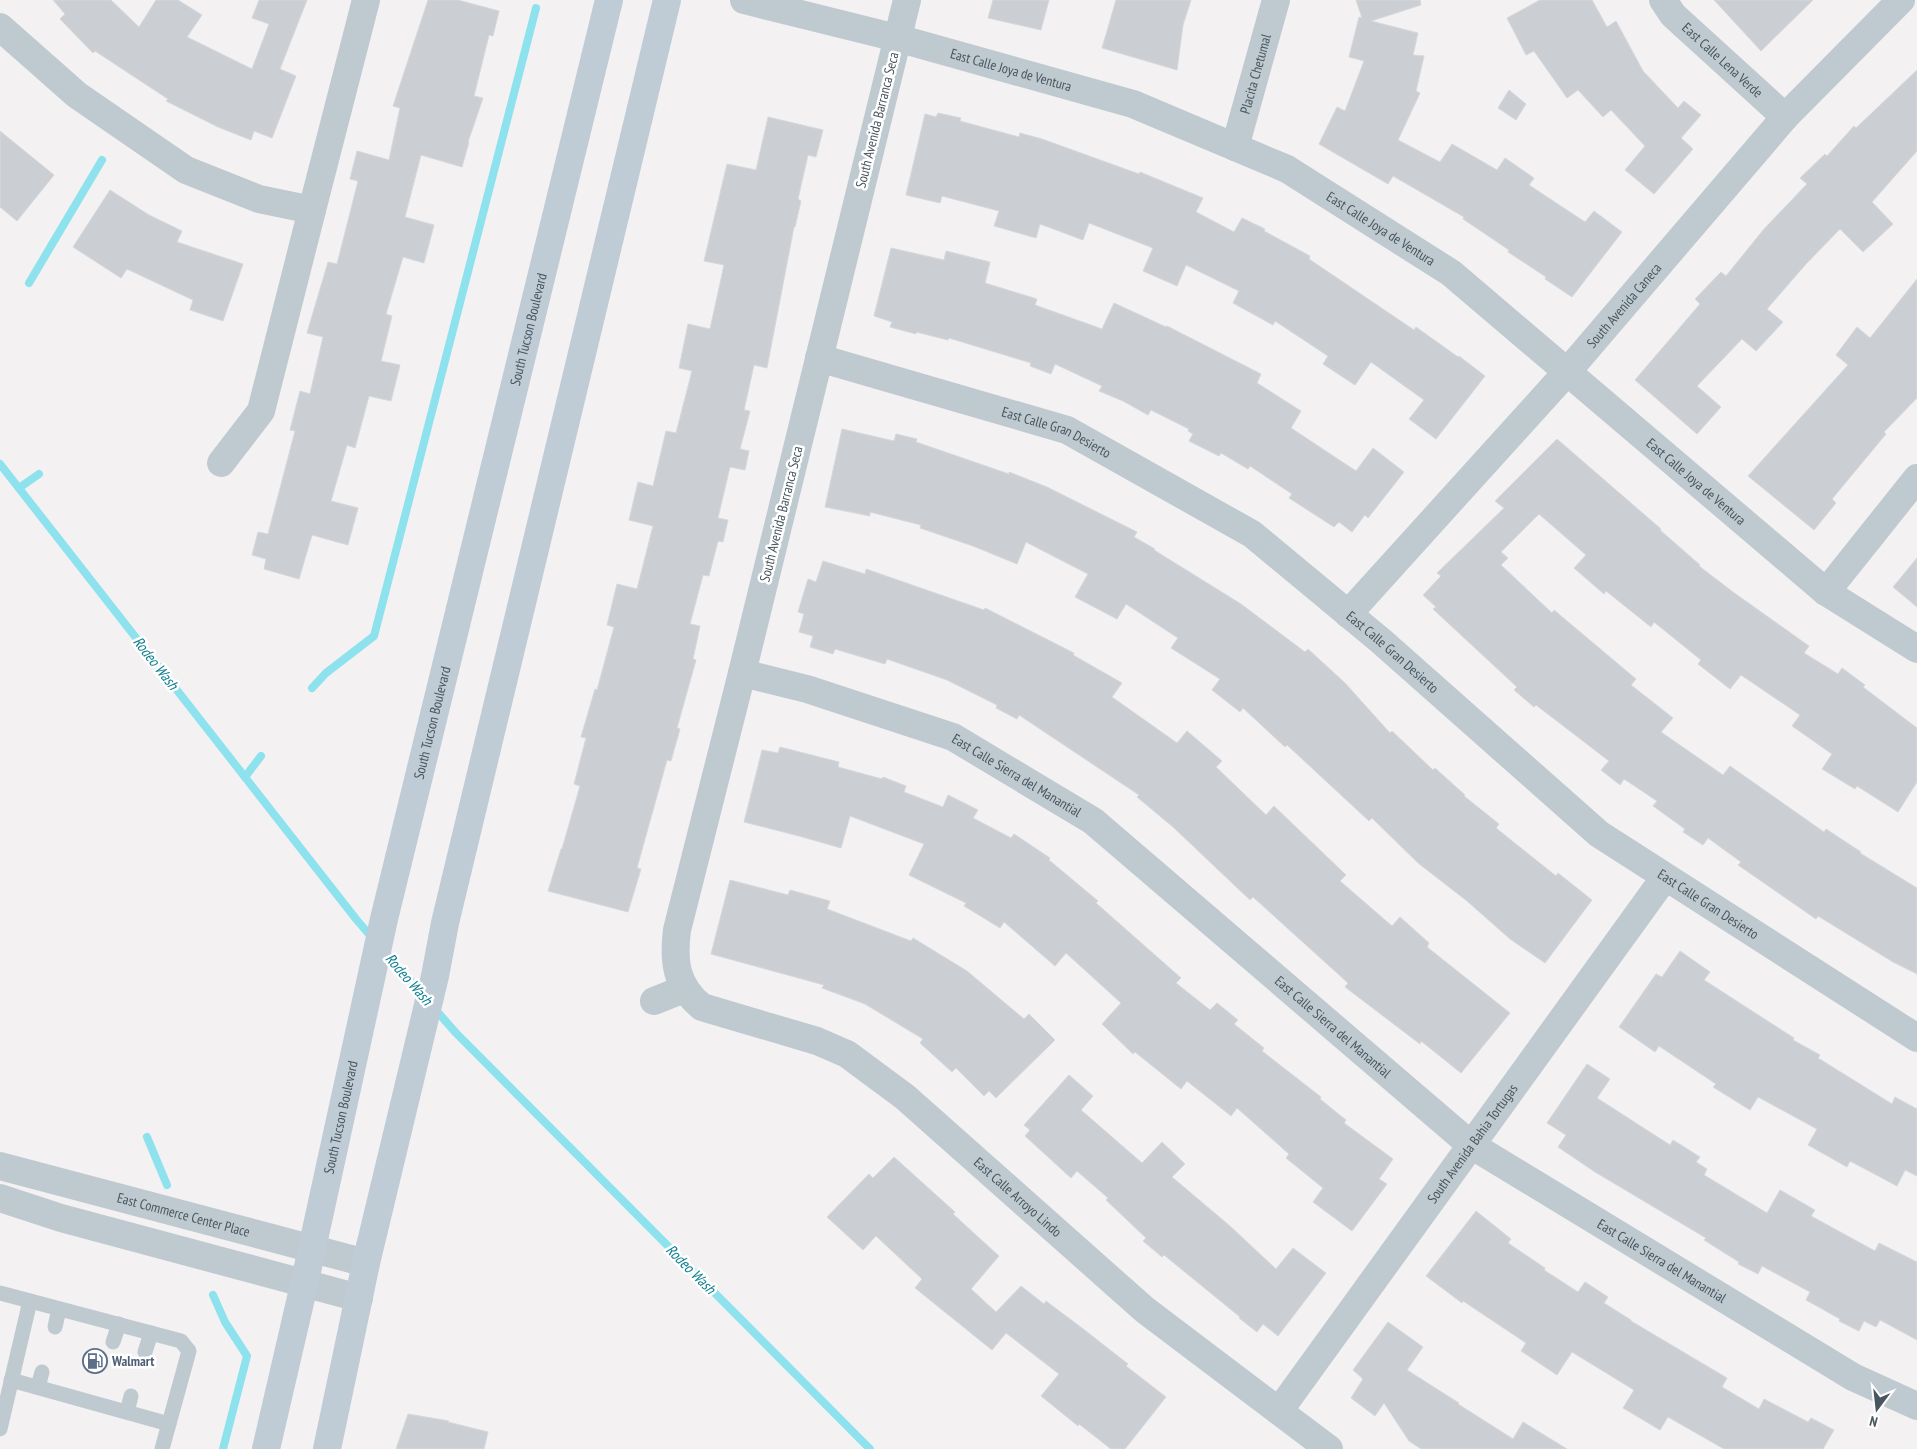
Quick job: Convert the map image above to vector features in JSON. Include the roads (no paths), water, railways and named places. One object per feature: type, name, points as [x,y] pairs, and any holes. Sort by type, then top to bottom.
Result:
[{"type":"main road","name":"South Tucson Boulevard","points":[[266,1449],[370,989],[384,919],[609,0]]},
{"type":"main road","points":[[327,1449],[366,1263],[435,976],[445,923],[667,0]]},
{"type":"street","points":[[221,463],[261,411],[366,0]]},
{"type":"street","name":"East Calle Joya de Ventura","points":[[744,0],[897,38],[1133,104],[1287,169],[1451,273],[1826,592],[1917,650]]},
{"type":"street","points":[[897,38],[907,0]]},
{"type":"street","name":"Placita Chetumal","points":[[1235,147],[1276,0]]},
{"type":"street","name":"East Calle Lena Verde","points":[[1663,0],[1673,15],[1785,117]]},
{"type":"street","name":"South Avenida Caneca","points":[[1348,614],[1567,372],[1785,117],[1901,0]]},
{"type":"street","points":[[0,27],[77,95],[186,170],[259,200],[312,210]]},
{"type":"street","name":"South Avenida Barranca Seca","points":[[684,989],[674,953],[677,930],[742,673],[897,38]]},
{"type":"street","name":"East Calle Gran Desierto","points":[[819,358],[1067,430],[1252,534],[1348,614],[1599,834],[1917,1038]]},
{"type":"street","points":[[1826,592],[1917,478]]},
{"type":"street","name":"East Calle Sierra del Manantial","points":[[742,673],[807,689],[953,737],[1093,821],[1471,1145],[1853,1377],[1917,1406]]},
{"type":"street","name":"South Avenida Bahia Tortugas","points":[[1279,1411],[1665,877]]},
{"type":"street","points":[[654,1001],[684,989]]},
{"type":"street","name":"East Calle Arroyo Lindo","points":[[684,989],[690,998],[702,1007],[790,1033],[847,1054],[905,1097],[1145,1310],[1329,1449]]},
{"type":"street","name":"East Commerce Center Place","points":[[0,1166],[366,1263]]},
{"type":"street","points":[[0,1198],[61,1218],[304,1285],[359,1298]]},
{"type":"lane","points":[[0,1294],[181,1341],[189,1351],[162,1449]]},
{"type":"lane","points":[[0,1429],[30,1301]]},
{"type":"lane","points":[[55,1327],[59,1309]]},
{"type":"lane","points":[[113,1342],[118,1324]]},
{"type":"lane","points":[[145,1352],[151,1332]]},
{"type":"lane","points":[[38,1387],[42,1372]]},
{"type":"lane","points":[[12,1380],[38,1387],[96,1396],[127,1412],[169,1424]]},
{"type":"lane","points":[[127,1412],[131,1396]]},
{"type":"waterway","points":[[312,688],[326,673],[374,636],[536,8]]},
{"type":"waterway","points":[[29,283],[102,160]]},
{"type":"waterway","name":"Rodeo Wash","points":[[0,464],[374,940]]},
{"type":"waterway","points":[[19,488],[39,474]]},
{"type":"waterway","points":[[245,777],[261,756]]},
{"type":"waterway","name":"Rodeo Wash","points":[[383,950],[424,996]]},
{"type":"waterway","name":"Rodeo Wash","points":[[434,1008],[456,1033],[870,1449]]},
{"type":"waterway","points":[[147,1137],[167,1185]]},
{"type":"waterway","points":[[213,1295],[225,1322],[247,1356],[223,1449]]},
{"type":"place","name":"Walmart","points":[[95,1361]]}]
